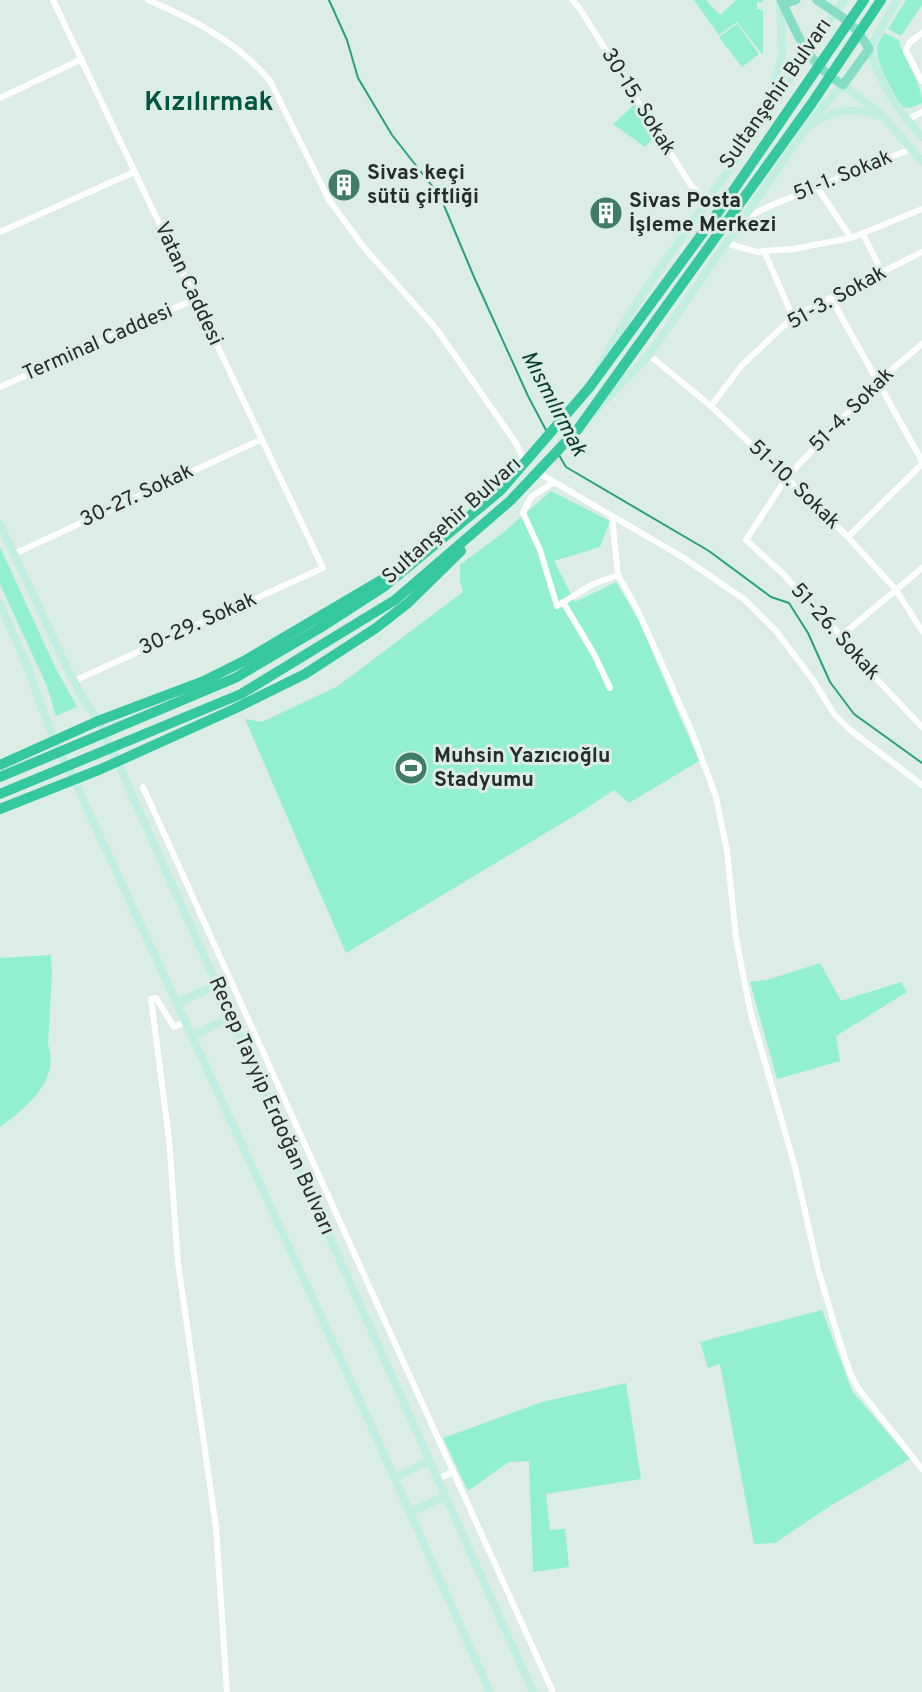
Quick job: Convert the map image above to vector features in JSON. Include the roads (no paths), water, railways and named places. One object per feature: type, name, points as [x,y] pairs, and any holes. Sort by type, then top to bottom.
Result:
[{"type":"highway","name":"Sultanşehir Bulvarı","points":[[0,777],[235,678],[320,628],[384,586],[500,491],[589,388],[671,278],[864,0]]},
{"type":"highway","name":"Sultanşehir Bulvarı","points":[[0,794],[241,694],[395,600],[510,501],[578,429],[812,103],[881,0]]},
{"type":"highway","points":[[0,809],[234,710],[305,675],[376,628],[408,603],[459,554],[475,531]]},
{"type":"highway","points":[[0,765],[98,721],[204,681],[244,661],[378,580],[412,563]]},
{"type":"main road","points":[[796,0],[781,1],[806,52],[823,72],[843,85],[869,49],[859,32],[817,0]]},
{"type":"street","name":"Vatan Caddesi","points":[[53,0],[260,440],[323,568]]},
{"type":"street","points":[[148,0],[190,18],[257,65],[270,81],[329,200],[365,249],[435,327],[516,443],[525,463]]},
{"type":"street","name":"30-15. Sokak","points":[[572,0],[580,9],[690,184],[706,202]]},
{"type":"street","points":[[589,388],[630,312],[763,119],[806,52],[844,0]]},
{"type":"street","points":[[897,0],[869,49],[888,94],[922,137]]},
{"type":"street","points":[[763,119],[782,56],[781,1]]},
{"type":"street","points":[[922,33],[909,43],[906,51],[922,81]]},
{"type":"street","points":[[0,98],[82,59]]},
{"type":"street","points":[[578,429],[649,355],[807,126],[843,85],[885,118],[922,162]]},
{"type":"street","points":[[807,126],[830,113],[841,110],[866,112],[885,118]]},
{"type":"street","points":[[907,120],[922,112]]},
{"type":"street","name":"51-1. Sokak","points":[[743,219],[911,149]]},
{"type":"street","points":[[0,232],[134,172]]},
{"type":"street","points":[[817,187],[851,238]]},
{"type":"street","points":[[726,243],[757,252],[793,249],[851,238],[922,209]]},
{"type":"street","points":[[863,234],[882,272]]},
{"type":"street","points":[[764,251],[793,317]]},
{"type":"street","name":"51-3. Sokak","points":[[711,406],[742,365],[793,317],[922,252]]},
{"type":"street","points":[[831,298],[922,463],[848,537]]},
{"type":"street","name":"Terminal Caddesi","points":[[0,387],[195,299]]},
{"type":"street","name":"51-4. Sokak","points":[[746,540],[787,477],[877,382],[922,344]]},
{"type":"street","name":"51-10. Sokak","points":[[649,355],[711,406],[848,537],[896,590],[922,631]]},
{"type":"street","name":"30-27. Sokak","points":[[14,554],[260,440]]},
{"type":"street","points":[[540,467],[554,482],[684,558],[745,600],[776,631],[813,680],[834,714],[858,737],[922,785]]},
{"type":"street","points":[[554,482],[531,497],[523,513],[540,550],[557,606],[593,584],[618,575]]},
{"type":"street","points":[[612,517],[618,575],[636,607],[692,732],[716,798],[727,851],[736,938],[750,1010],[795,1167],[818,1269],[844,1354],[858,1388],[922,1469]]},
{"type":"street","name":"Recep Tayyip Erdoğan Bulvarı","points":[[0,524],[74,681],[98,721],[117,761],[533,1692]]},
{"type":"street","name":"51-26. Sokak","points":[[746,540],[782,572],[922,727]]},
{"type":"street","name":"30-29. Sokak","points":[[74,681],[323,568]]},
{"type":"street","points":[[841,636],[922,568]]},
{"type":"street","points":[[563,602],[594,654],[610,688]]},
{"type":"street","name":"Recep Tayyip Erdoğan Bulvarı","points":[[0,603],[25,661],[54,740],[395,1478],[490,1692]]},
{"type":"street","points":[[143,787],[553,1692]]},
{"type":"street","points":[[177,1003],[217,985]]},
{"type":"street","points":[[186,1022],[174,1027],[156,998],[151,999],[169,1139],[178,1263],[216,1527],[227,1692]]},
{"type":"street","points":[[225,1002],[238,998]]},
{"type":"street","points":[[192,1036],[231,1017]]},
{"type":"street","points":[[395,1478],[429,1461]]},
{"type":"street","points":[[438,1479],[453,1472]]},
{"type":"street","points":[[410,1512],[446,1496]]},
{"type":"waterway","name":"Mısmılırmak","points":[[329,0],[347,40],[358,78],[392,135],[440,196],[474,277],[528,396],[547,432]]},
{"type":"waterway","name":"Mısmılırmak","points":[[559,455],[566,467],[709,551],[771,597],[789,603],[808,633],[830,682],[854,714],[922,763]]},
{"type":"place","name":"Sivas keçi sütü çiftliği","points":[[344,185]]},
{"type":"place","name":"Sivas Posta İşleme Merkezi","points":[[606,213]]},
{"type":"place","name":"Muhsin Yazıcıoğlu Stadyumu","points":[[411,768]]},
{"type":"district","name":"Kızılırmak","points":[[209,103]]}]
